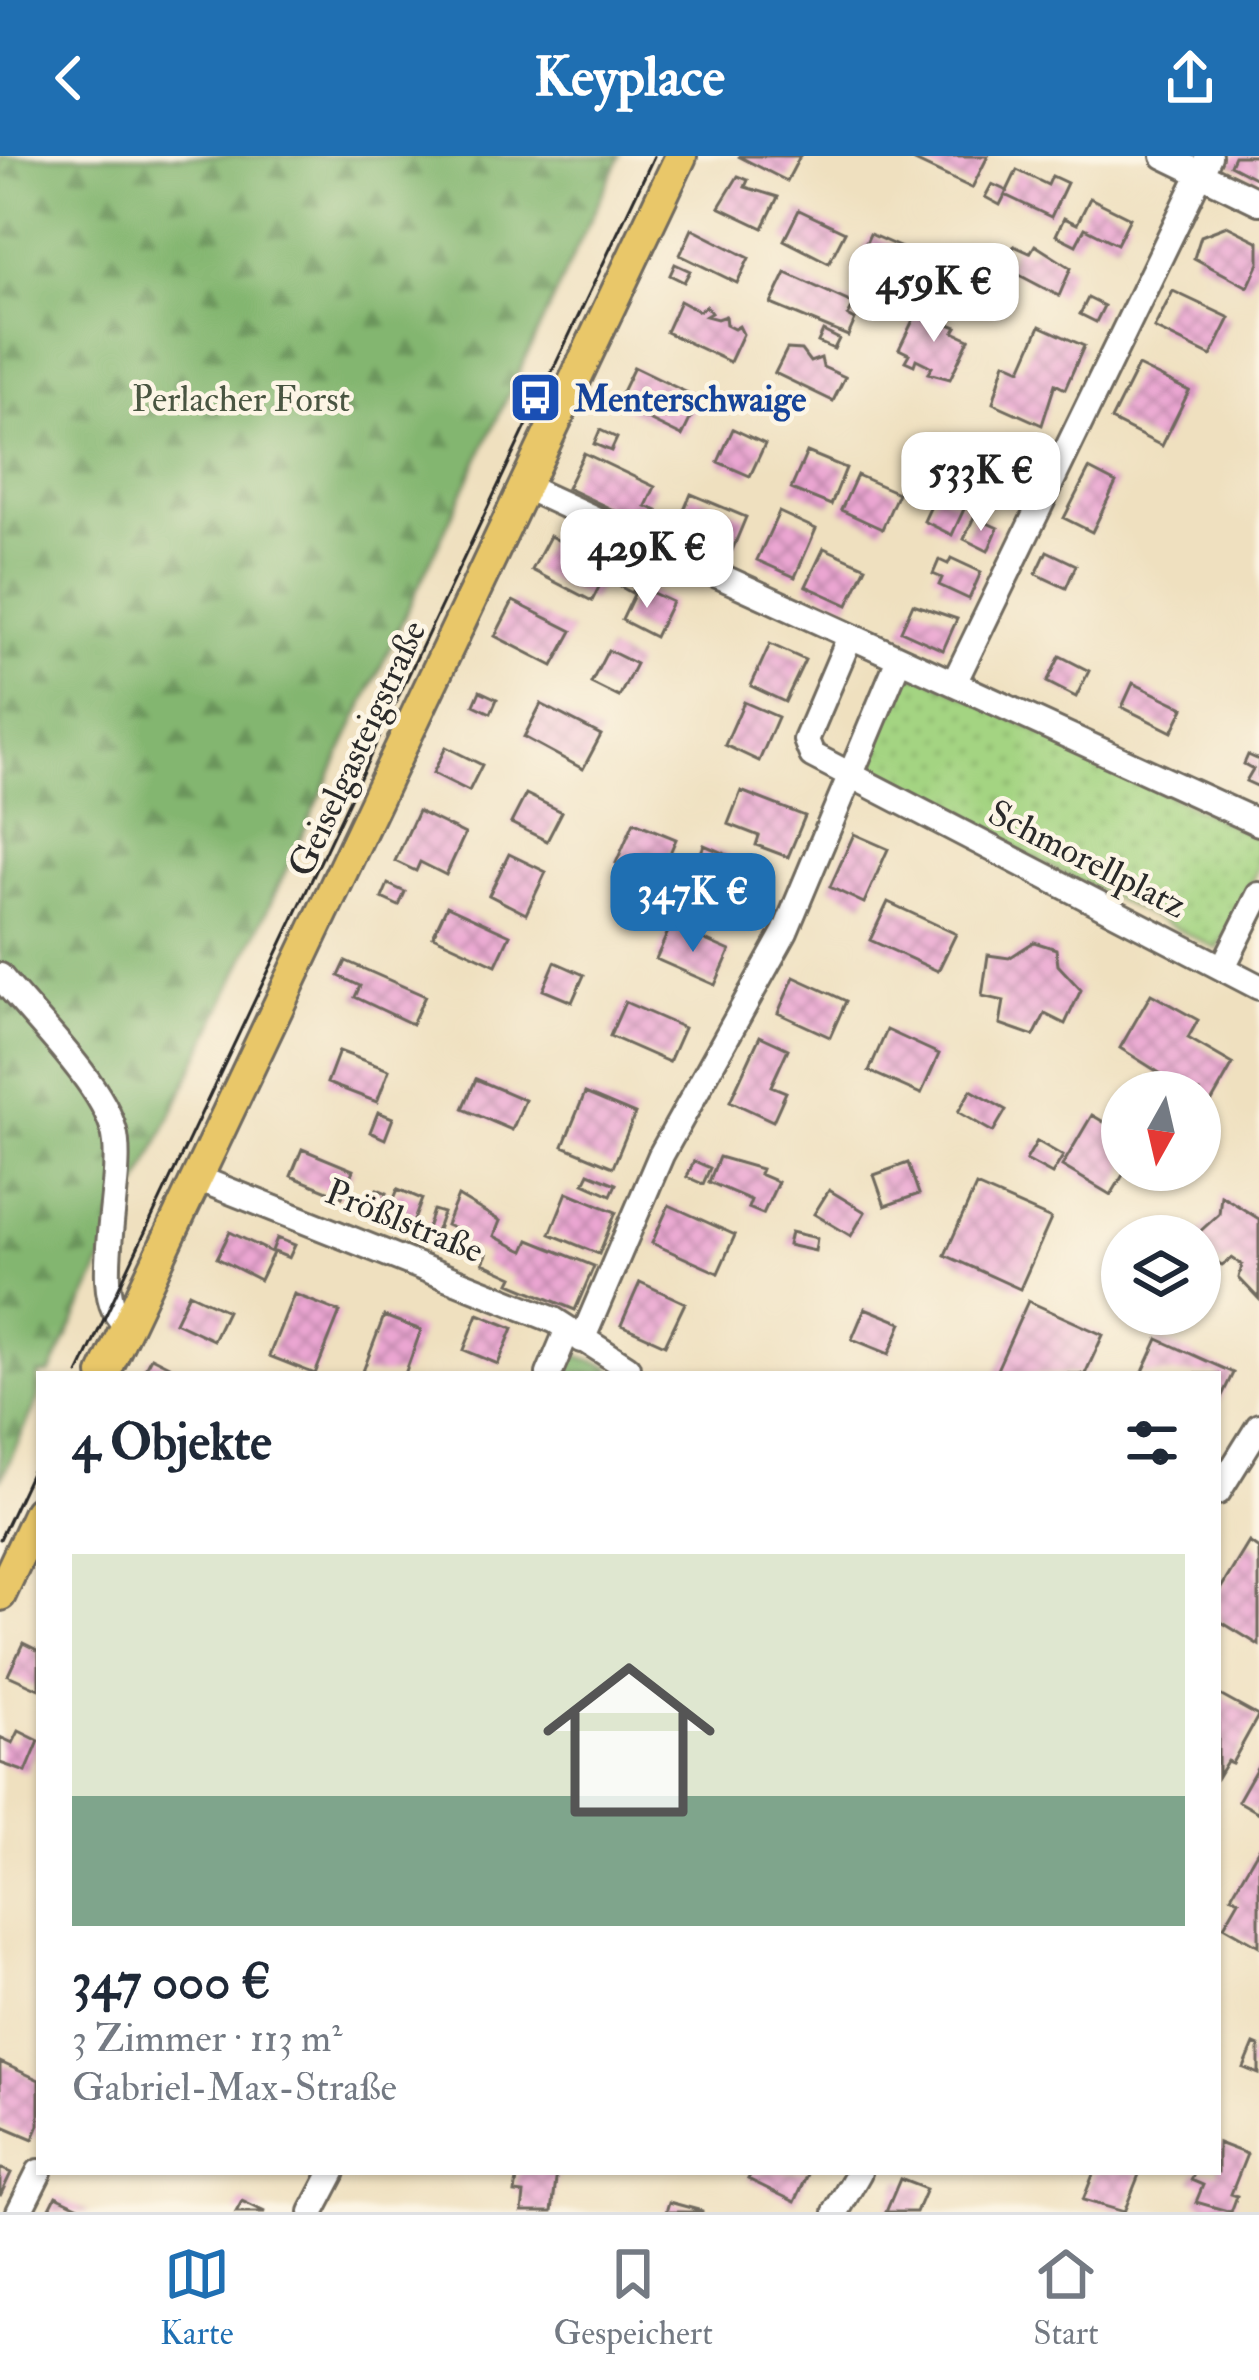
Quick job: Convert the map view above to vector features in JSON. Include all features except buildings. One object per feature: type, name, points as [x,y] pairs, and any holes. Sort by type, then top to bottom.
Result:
[{"type":"main road","name":"Geiselgasteigstraße","points":[[105,1371],[681,156]]},
{"type":"main road","points":[[0,1595],[36,1518]]},
{"type":"street","points":[[1164,156],[1204,165],[1259,202]]},
{"type":"street","points":[[955,683],[1204,165]]},
{"type":"street","points":[[523,486],[1259,823]]},
{"type":"street","name":"Schmorellplatz","points":[[849,639],[806,740],[812,755],[848,778],[1259,987]]},
{"type":"street","points":[[551,1371],[575,1335],[661,1155],[785,932],[898,659]]},
{"type":"street","points":[[1223,967],[1259,895]]},
{"type":"street","points":[[0,976],[101,1103],[115,1132],[117,1203],[106,1296],[116,1318],[128,1324]]},
{"type":"street","name":"Prößlstraße","points":[[197,1178],[389,1250],[575,1335],[617,1359],[625,1371]]},
{"type":"street","points":[[1221,1487],[1259,1426]]},
{"type":"street","points":[[20,2212],[38,2175]]},
{"type":"street","points":[[312,2212],[331,2175]]},
{"type":"street","points":[[836,2212],[857,2175]]},
{"type":"green space","name":"Perlacher Forst","points":[[0,156],[620,156],[51,1371],[36,1371],[36,1404],[0,1481]]},
{"type":"green space","points":[[922,675],[1259,839],[1259,865],[1218,949],[859,773],[903,677]]},
{"type":"green space","points":[[564,1351],[611,1367],[611,1371],[555,1371]]},
{"type":"tram line","points":[[79,1371],[654,156]]},
{"type":"tram line","points":[[0,1539],[36,1462]]},
{"type":"place","name":"Menterschwaige","points":[[535,398]]}]
